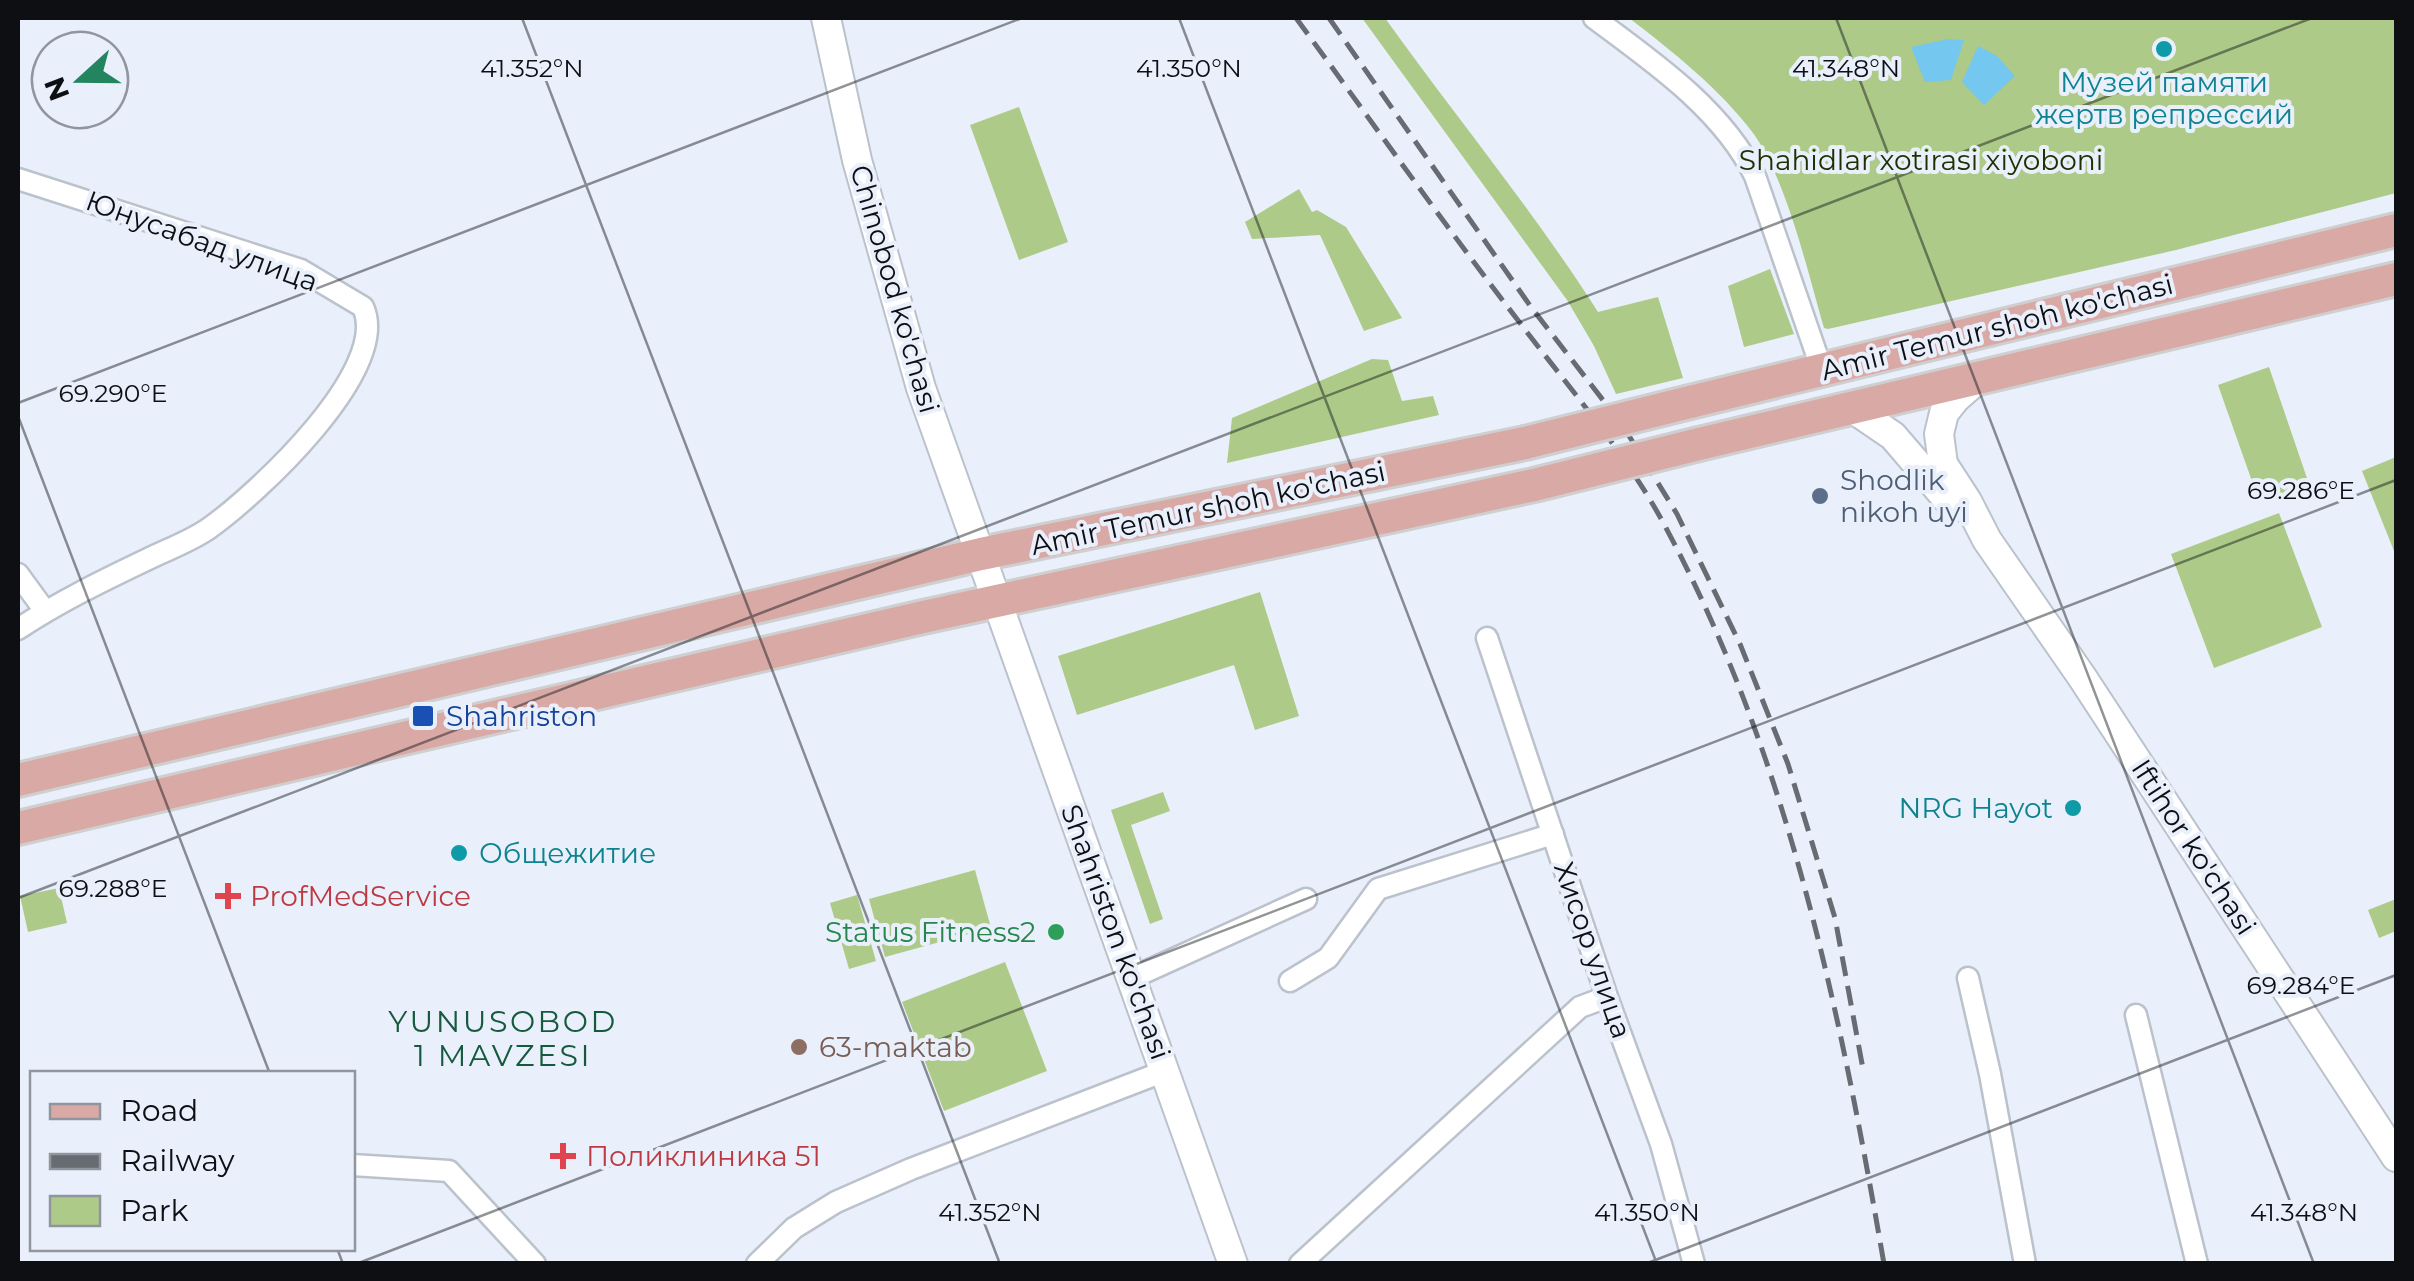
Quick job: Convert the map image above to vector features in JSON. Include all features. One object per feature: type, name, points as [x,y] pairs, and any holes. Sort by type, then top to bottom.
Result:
[{"type":"main road","name":"Chinobod ko'chasi","points":[[826,18],[898,316],[997,602]]},
{"type":"main road","name":"Amir Temur shoh ko'chasi","points":[[18,780],[982,554],[1526,443],[2396,230]]},
{"type":"main road","name":"Amir Temur shoh ko'chasi","points":[[18,828],[790,648],[1534,485],[2396,280]]},
{"type":"main road","name":"Iftihor ko'chasi","points":[[1979,378],[1949,406],[1939,442],[1943,464],[1968,501],[1987,540]]},
{"type":"main road","name":"Iftihor ko'chasi","points":[[1852,408],[1893,436],[1987,540],[2082,676],[2396,1156]]},
{"type":"main road","points":[[776,601],[790,648]]},
{"type":"main road","name":"Shahriston ko'chasi","points":[[997,602],[1144,973],[1165,1071],[1233,1264]]},
{"type":"street","points":[[1594,18],[1698,101],[1742,152],[1762,194],[1822,370]]},
{"type":"street","name":"Юнусабад улица","points":[[18,178],[301,270],[364,307],[368,327],[352,377],[269,480],[206,531],[45,611],[18,630]]},
{"type":"street","points":[[18,574],[45,611]]},
{"type":"street","name":"Хисор улица","points":[[1487,638],[1662,1144],[1694,1264]]},
{"type":"street","points":[[1290,981],[1328,958],[1378,889],[1553,834]]},
{"type":"street","points":[[1144,973],[1306,899]]},
{"type":"street","points":[[1968,978],[2025,1264]]},
{"type":"street","points":[[1300,1264],[1580,1008],[1608,996]]},
{"type":"street","points":[[2136,1015],[2197,1264]]},
{"type":"street","points":[[757,1264],[794,1228],[836,1202],[1165,1071]]},
{"type":"street","points":[[355,1165],[449,1171],[535,1264]]},
{"type":"green space","points":[[1362,18],[1385,18],[1598,312],[1658,297],[1683,378],[1616,394],[1567,300]]},
{"type":"green space","name":"Shahidlar xotirasi xiyoboni","points":[[1629,18],[2396,18],[2396,193],[2176,250],[1828,329],[1824,328],[1786,200],[1753,133],[1711,86]]},
{"type":"green space","points":[[1019,107],[1068,242],[1019,260],[970,125]]},
{"type":"green space","points":[[1299,189],[1312,212],[1317,210],[1346,227],[1402,318],[1364,331],[1320,235],[1252,239],[1245,222]]},
{"type":"green space","points":[[1770,269],[1794,334],[1744,347],[1728,286]]},
{"type":"green space","points":[[1372,359],[1388,360],[1402,401],[1433,396],[1439,415],[1227,463],[1232,418]]},
{"type":"green space","points":[[2269,367],[2309,484],[2259,501],[2218,385]]},
{"type":"green space","points":[[2396,457],[2396,556],[2362,471]]},
{"type":"green space","points":[[2279,513],[2322,627],[2214,668],[2171,554]]},
{"type":"green space","points":[[1260,592],[1299,716],[1255,730],[1234,665],[1077,715],[1058,656]]},
{"type":"green space","points":[[1163,792],[1170,811],[1131,825],[1163,919],[1150,924],[1111,810]]},
{"type":"green space","points":[[975,870],[991,928],[885,957],[869,899]]},
{"type":"green space","points":[[59,888],[67,923],[28,932],[20,896]]},
{"type":"green space","points":[[857,895],[876,961],[849,969],[830,903]]},
{"type":"green space","points":[[2396,899],[2396,931],[2379,938],[2368,910]]},
{"type":"green space","points":[[1005,962],[1047,1071],[944,1111],[902,1002]]},
{"type":"water","points":[[1948,39],[1964,40],[1951,80],[1925,82],[1911,47]]},
{"type":"water","points":[[1978,46],[1997,56],[2015,76],[1984,105],[1962,82]]},
{"type":"railway","points":[[1296,18],[1615,447],[1650,499],[1708,613],[1745,702],[1804,886],[1849,1074],[1884,1264]]},
{"type":"railway","points":[[1329,18],[1531,307],[1623,426],[1677,514],[1740,644],[1788,764],[1835,918],[1863,1069]]},
{"type":"place","name":"Музей памяти жертв репрессий","points":[[2164,49]]},
{"type":"place","name":"Shodlik nikoh uyi","points":[[1820,496]]},
{"type":"place","name":"Shahriston","points":[[423,716]]},
{"type":"place","name":"NRG Hayot","points":[[2073,808]]},
{"type":"place","name":"Общежитие","points":[[459,853]]},
{"type":"place","name":"ProfMedService","points":[[228,896]]},
{"type":"place","name":"Status Fitness2","points":[[1056,932]]},
{"type":"place","name":"63-maktab","points":[[799,1047]]},
{"type":"place","name":"Поликлиника 51","points":[[563,1156]]},
{"type":"district","name":"YUNUSOBOD 1 MAVZESI","points":[[503,1038]]}]
